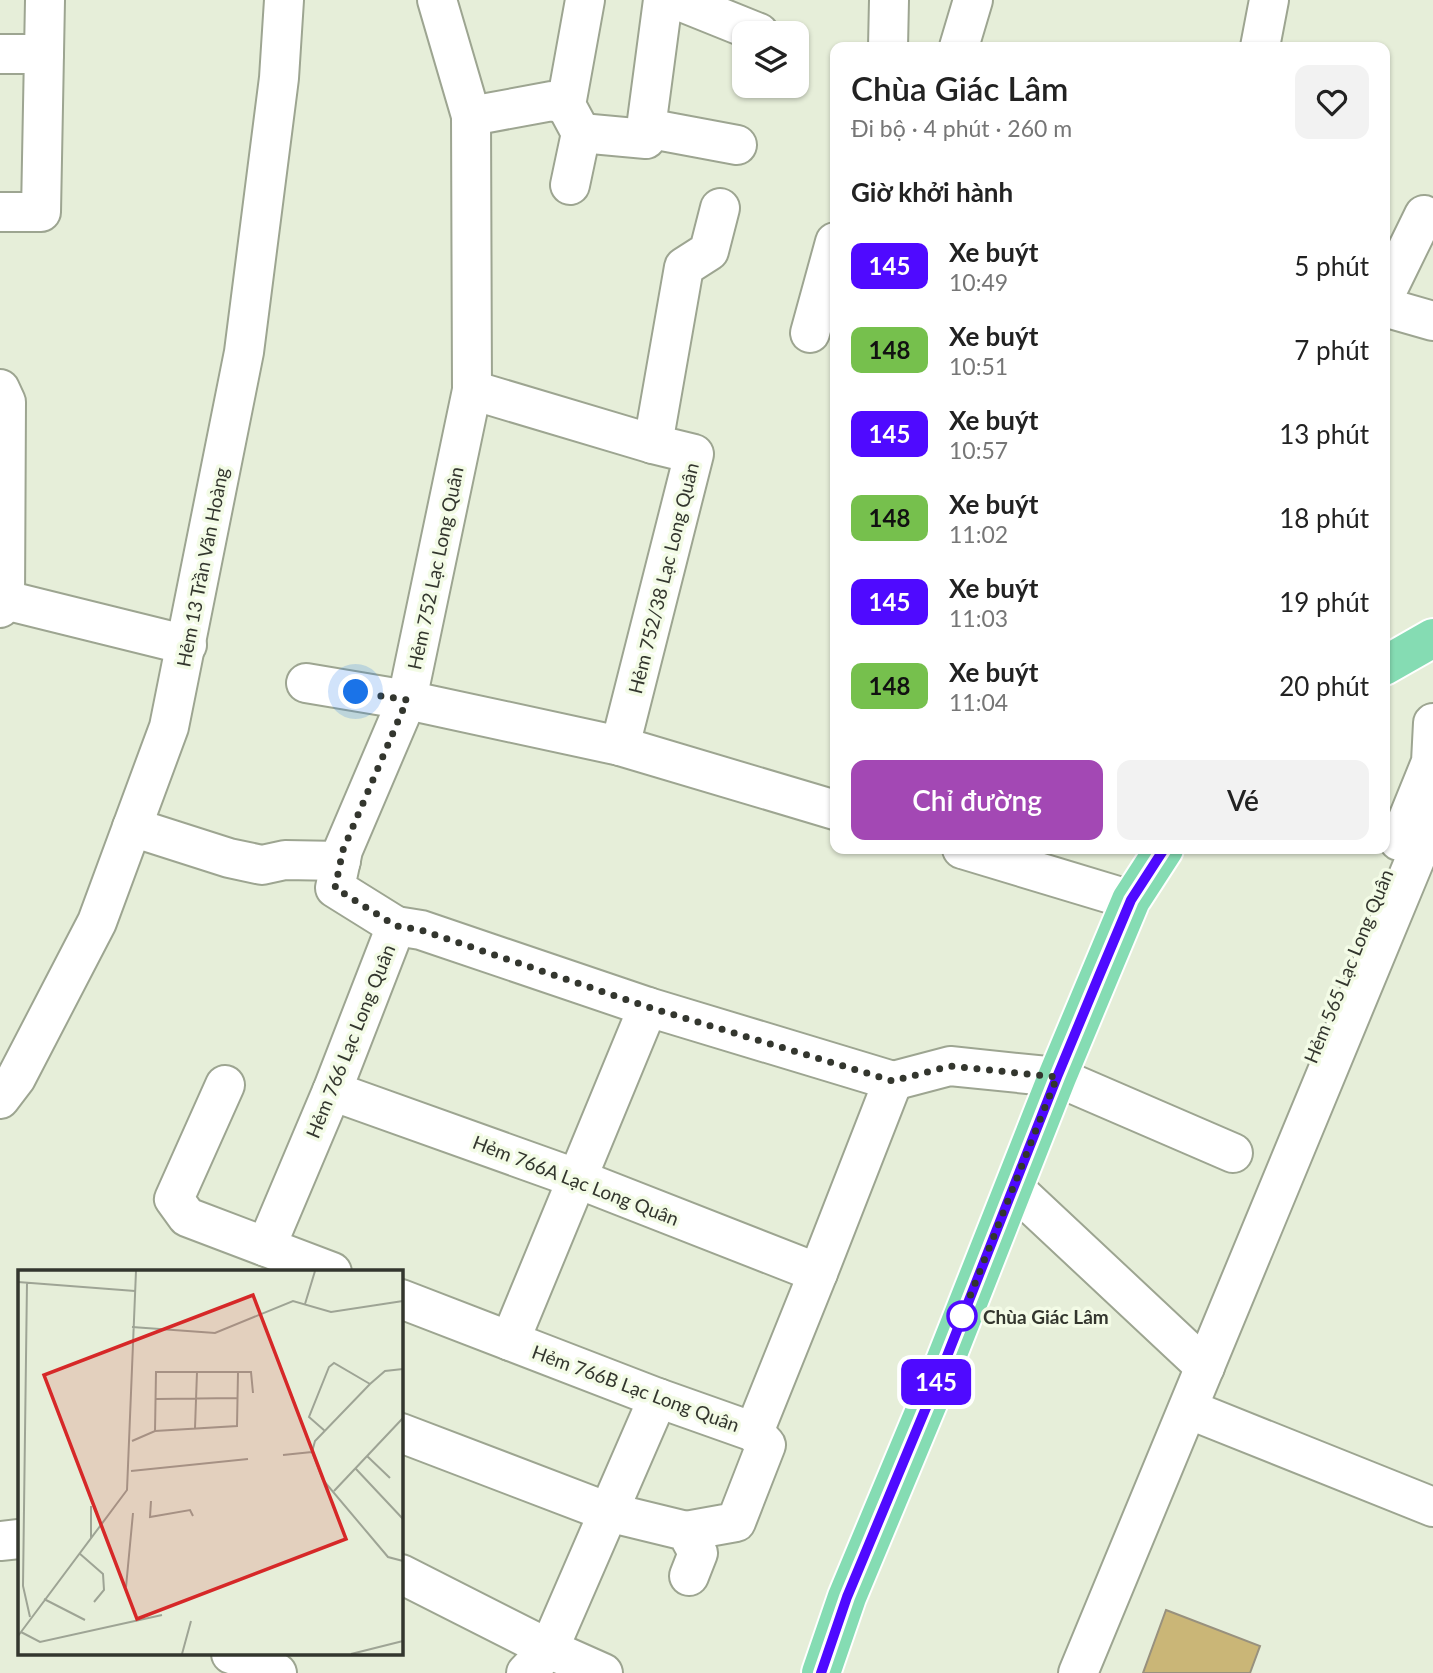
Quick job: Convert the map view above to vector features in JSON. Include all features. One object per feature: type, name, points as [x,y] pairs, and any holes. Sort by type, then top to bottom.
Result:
[{"type":"main road","points":[[1390,663],[1433,638]]},
{"type":"main road","points":[[821,1673],[847,1597],[938,1379],[1057,1077],[1131,900],[1161,854]]},
{"type":"street","points":[[0,212],[41,212],[45,0]]},
{"type":"street","name":"Hẻm 13 Trần Văn Hoàng","points":[[0,1099],[16,1078],[97,922],[169,727],[244,352],[279,78],[284,0]]},
{"type":"street","name":"Hẻm 752 Lạc Long Quân","points":[[341,862],[343,850],[407,700],[472,390],[471,116],[437,0]]},
{"type":"street","points":[[570,185],[573,119],[585,0]]},
{"type":"street","points":[[471,116],[552,101],[573,119],[646,139],[663,0]]},
{"type":"street","points":[[677,0],[732,22]]},
{"type":"street","points":[[888,42],[889,0]]},
{"type":"street","points":[[960,42],[973,0]]},
{"type":"street","points":[[1261,42],[1269,0]]},
{"type":"street","points":[[0,54],[44,54]]},
{"type":"street","points":[[646,128],[737,145]]},
{"type":"street","points":[[472,390],[653,443],[684,267],[709,251],[720,208]]},
{"type":"street","points":[[1390,285],[1424,215]]},
{"type":"street","points":[[810,333],[830,260]]},
{"type":"street","points":[[1390,309],[1433,321]]},
{"type":"street","points":[[0,389],[6,402],[3,604],[187,645]]},
{"type":"street","name":"Hẻm 752/38 Lạc Long Quân","points":[[620,746],[694,454],[653,443]]},
{"type":"street","points":[[306,683],[407,700],[620,746],[830,809]]},
{"type":"street","name":"Hẻm 565 Lạc Long Quân","points":[[1390,852],[1431,762],[1433,723]]},
{"type":"street","points":[[1078,1673],[1433,816]]},
{"type":"street","points":[[132,827],[229,858],[262,865],[285,860],[341,862],[335,888],[396,926]]},
{"type":"street","points":[[979,854],[1131,900]]},
{"type":"street","name":"Hẻm 565 Lạc Long Quân","points":[[1057,1077],[1250,1160],[1389,854]]},
{"type":"street","name":"Hẻm 766 Lạc Long Quân","points":[[266,1247],[332,1091],[396,926],[421,930],[648,1007],[893,1081]]},
{"type":"street","points":[[510,1341],[648,1007]]},
{"type":"street","points":[[893,1081],[950,1066],[1057,1077]]},
{"type":"street","name":"Hẻm 766B Lạc Long Quân","points":[[402,1299],[754,1432],[893,1081]]},
{"type":"street","points":[[225,1085],[174,1199],[187,1217],[326,1270]]},
{"type":"street","name":"Hẻm 766A Lạc Long Quân","points":[[332,1091],[578,1179],[818,1273]]},
{"type":"street","points":[[1014,1188],[1205,1367]]},
{"type":"street","points":[[538,1661],[658,1398]]},
{"type":"street","points":[[1188,1409],[1433,1507]]},
{"type":"street","points":[[402,1433],[608,1512],[686,1531],[736,1522],[766,1445],[754,1432]]},
{"type":"street","points":[[686,1531],[698,1553],[689,1576]]},
{"type":"street","points":[[0,1541],[18,1539]]},
{"type":"street","points":[[402,1575],[538,1661],[603,1673]]},
{"type":"building","points":[[1166,1610],[1260,1646],[1250,1673],[1143,1673]]},
{"type":"bus line","name":"145","points":[[821,1673],[847,1597],[938,1379],[1057,1077],[1131,900],[1161,854]]},
{"type":"place","name":"Chùa Giác Lâm","points":[[962,1316]]},
{"type":"route","points":[[356,692],[407,700],[343,850],[335,888],[396,926],[421,930],[648,1007],[893,1081],[950,1066],[1057,1077],[959,1324],[962,1316]]}]
